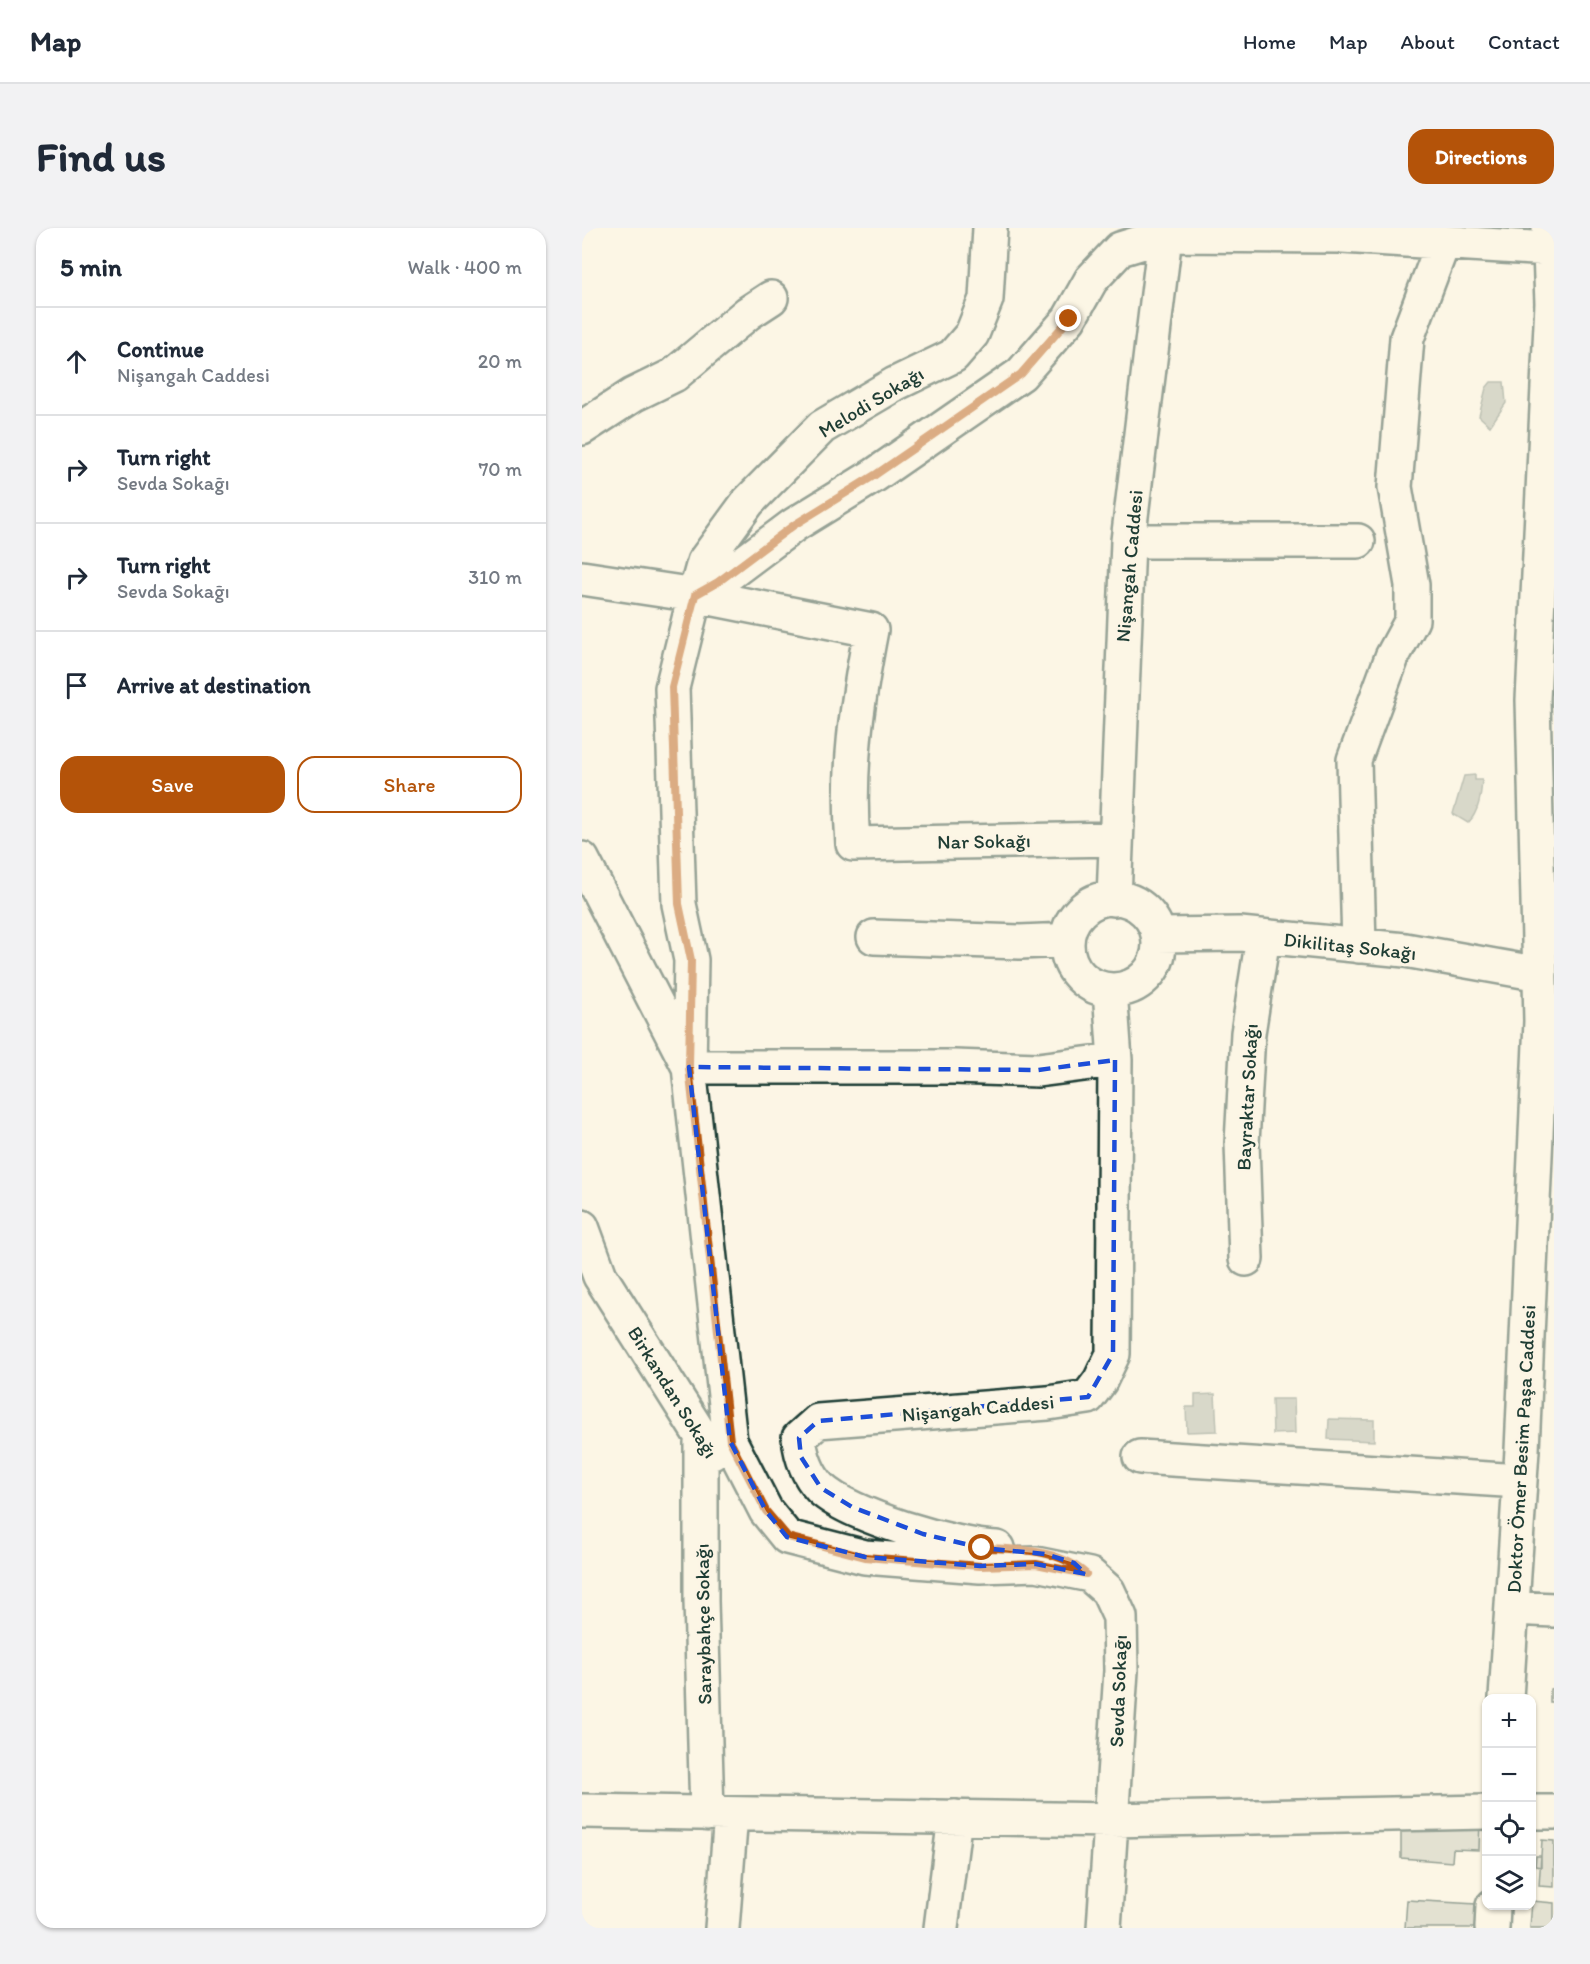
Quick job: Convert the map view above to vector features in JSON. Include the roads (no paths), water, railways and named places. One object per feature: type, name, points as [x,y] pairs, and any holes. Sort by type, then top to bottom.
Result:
[{"type":"street","name":"Melodi Sokağı","points":[[695,595],[704,562],[748,502],[822,427],[895,384],[953,357],[972,334],[986,299],[990,228]]},
{"type":"street","points":[[582,578],[695,595],[718,582],[794,525],[875,475],[1021,374],[1069,319],[1091,280],[1120,249],[1166,231],[1342,232],[1443,243],[1549,239]]},
{"type":"street","name":"Nişangah Caddesi","points":[[1114,899],[1128,541],[1166,231]]},
{"type":"street","name":"Doktor Ömer Besim Paşa Caddesi","points":[[1506,1694],[1520,1481],[1545,958],[1533,700],[1553,303],[1549,239]]},
{"type":"street","points":[[1359,946],[1354,760],[1392,657],[1412,620],[1412,585],[1395,487],[1406,350],[1407,338],[1443,243]]},
{"type":"street","points":[[582,428],[633,395],[674,375],[748,313],[771,298]]},
{"type":"street","points":[[1128,541],[1358,541]]},
{"type":"street","points":[[695,595],[672,687],[679,904],[691,960],[689,1067],[730,1441],[766,1511],[788,1537]]},
{"type":"street","name":"Nar Sokağı","points":[[695,595],[870,630],[858,692],[849,799],[853,844],[1115,839]]},
{"type":"street","points":[[582,859],[689,1067]]},
{"type":"street","points":[[1123,898],[1138,905],[1153,920],[1159,935],[1159,954],[1153,969],[1138,983],[1123,989],[1110,990],[1094,986],[1078,974],[1070,960],[1067,940],[1071,925],[1086,906],[1100,899],[1123,898]]},
{"type":"street","name":"Dikilitaş Sokağı","points":[[1159,935],[1263,936],[1405,950],[1545,958]]},
{"type":"street","name":"Bayraktar Sokağı","points":[[1246,1259],[1242,1143],[1248,1033],[1263,936]]},
{"type":"street","points":[[874,937],[1020,942],[1067,940]]},
{"type":"street","name":"Nişangah Caddesi","points":[[1086,1574],[1074,1563],[1045,1554],[1021,1549],[982,1548],[923,1534],[852,1507],[821,1488],[801,1457],[799,1438],[818,1421],[1048,1404],[1088,1397],[1100,1381],[1113,1354],[1115,1060],[1110,990]]},
{"type":"street","points":[[689,1067],[954,1067],[1038,1070],[1115,1060]]},
{"type":"street","name":"Birkandan Sokağı","points":[[582,1227],[600,1276],[755,1520],[788,1537]]},
{"type":"street","name":"Saraybahçe Sokağı","points":[[701,1435],[701,1601],[719,1814],[722,1928]]},
{"type":"street","points":[[1140,1457],[1520,1481]]},
{"type":"street","name":"Sevda Sokaḡı","points":[[788,1537],[865,1557],[980,1566],[1036,1564],[1086,1574],[1108,1591],[1120,1617],[1121,1671],[1104,1928]]},
{"type":"street","points":[[1512,1608],[1554,1610]]},
{"type":"street","points":[[582,1811],[1111,1820],[1482,1812]]},
{"type":"street","points":[[1536,1812],[1554,1812]]},
{"type":"street","points":[[941,1928],[956,1817]]},
{"type":"street","points":[[1492,1928],[1493,1910]]}]
